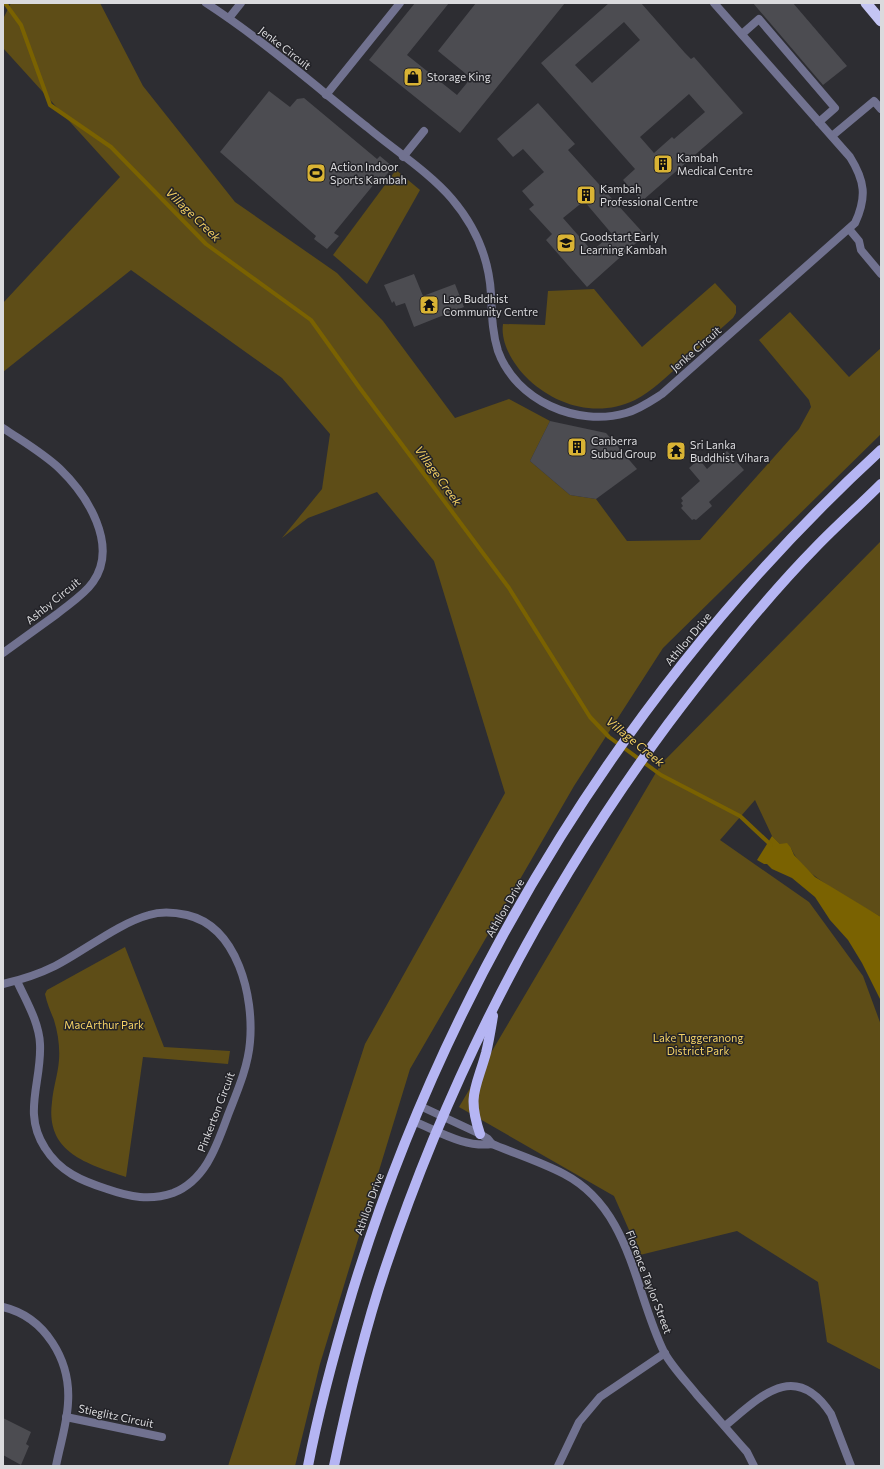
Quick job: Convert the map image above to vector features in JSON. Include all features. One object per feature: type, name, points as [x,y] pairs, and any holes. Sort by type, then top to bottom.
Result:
[{"type":"highway","points":[[866,3],[881,21]]},
{"type":"main road","name":"Athllon Drive","points":[[308,1466],[337,1342],[366,1248],[413,1121],[452,1032],[495,948],[541,869],[606,767],[683,663],[740,596],[802,529],[881,450]]},
{"type":"main road","points":[[334,1466],[348,1399],[385,1270],[411,1196],[442,1116],[497,1000],[550,902],[627,782],[698,684],[751,620],[814,550],[881,484]]},
{"type":"main road","points":[[480,1134],[474,1116],[473,1098],[476,1082],[486,1053],[497,1000]]},
{"type":"street","name":"Jenke Circuit","points":[[206,3],[229,18],[451,197],[471,225],[483,251],[488,270],[492,326],[499,352],[513,376],[542,402],[561,411],[585,416],[605,416],[626,413],[645,405],[662,394],[849,229],[855,223],[861,210],[863,186],[858,170],[850,157],[714,3]]},
{"type":"street","points":[[229,18],[241,3]]},
{"type":"street","points":[[326,95],[400,3]]},
{"type":"street","points":[[742,34],[759,19],[835,108],[819,122]]},
{"type":"street","points":[[832,136],[874,101],[881,109]]},
{"type":"street","points":[[403,157],[424,131]]},
{"type":"street","points":[[849,229],[859,241],[861,250],[881,274]]},
{"type":"street","name":"Ashby Circuit","points":[[3,428],[59,468],[75,485],[89,506],[99,529],[103,550],[97,574],[84,593],[3,654]]},
{"type":"street","name":"Pinkerton Circuit","points":[[3,984],[17,981],[53,967],[131,922],[150,914],[169,912],[189,916],[215,930],[231,949],[244,979],[251,1017],[250,1043],[246,1067],[216,1149],[205,1168],[191,1182],[175,1192],[156,1197],[129,1197],[75,1178],[61,1168],[48,1154],[35,1128],[33,1103],[40,1061],[40,1042],[36,1024],[17,981]]},
{"type":"street","name":"Florence Taylor Street","points":[[420,1106],[480,1134],[488,1139],[492,1144],[565,1175],[586,1189],[604,1208],[612,1219],[626,1247],[653,1326],[665,1353],[682,1376],[747,1452],[754,1466]]},
{"type":"street","name":"Florence Taylor Street","points":[[413,1121],[467,1143],[484,1145],[492,1144]]},
{"type":"street","name":"Stieglitz Circuit","points":[[3,1307],[28,1317],[44,1330],[56,1348],[67,1380],[68,1402],[56,1466]]},
{"type":"street","points":[[558,1466],[579,1422],[600,1397],[665,1353]]},
{"type":"street","points":[[725,1426],[774,1389],[794,1386],[808,1391],[826,1407],[831,1414],[851,1466]]},
{"type":"street","name":"Stieglitz Circuit","points":[[66,1417],[162,1437]]},
{"type":"green space","points":[[11,3],[100,3],[143,86],[235,202],[337,273],[383,321],[455,418],[509,399],[550,421],[530,461],[570,495],[596,499],[627,541],[700,540],[799,429],[811,407],[809,400],[759,340],[790,312],[849,377],[881,348],[881,434],[663,648],[574,786],[410,1069],[320,1364],[295,1466],[228,1466],[365,1044],[505,793],[434,561],[377,492],[308,518],[282,538],[322,489],[330,434],[282,378],[131,270],[3,372],[3,303],[120,177],[3,48],[3,19]]},
{"type":"green space","points":[[396,170],[420,190],[367,284],[333,255]]},
{"type":"green space","points":[[715,283],[736,306],[736,313],[733,318],[653,388],[635,400],[621,405],[607,408],[593,408],[579,406],[552,397],[524,375],[514,362],[506,347],[503,324],[545,325],[548,291],[594,289],[642,347]]},
{"type":"green space","name":"Lake Tuggeranong District Park","points":[[881,541],[881,917],[844,896],[818,878],[797,858],[791,848],[780,844],[772,836],[755,800],[720,840],[809,902],[863,976],[881,1025],[881,1370],[827,1342],[818,1282],[737,1231],[640,1255],[614,1196],[459,1107],[661,764]]},
{"type":"green space","name":"MacArthur Park","points":[[125,947],[164,1047],[230,1051],[228,1064],[143,1057],[126,1177],[97,1167],[72,1154],[62,1145],[55,1133],[52,1119],[52,1102],[58,1065],[59,1045],[54,1020],[45,994],[47,990]]},
{"type":"shaded area","points":[[772,836],[780,844],[787,843],[794,855],[815,877],[881,917],[881,1001],[862,963],[848,940],[830,920],[815,897],[792,878],[757,860]]},
{"type":"building","name":"Storage King","points":[[415,3],[449,3],[407,55],[457,95],[471,78],[438,51],[476,3],[565,3],[460,133],[369,60]]},
{"type":"building","points":[[609,3],[641,3],[685,53],[691,59],[694,57],[743,113],[642,201],[623,180],[635,169],[541,63]],"holes":[[[624,22],[640,40],[592,83],[575,65]],[[689,94],[705,112],[674,139],[672,137],[654,153],[640,137]]]},
{"type":"building","points":[[753,3],[793,3],[847,66],[823,85]]},
{"type":"building","name":"Action Indoor Sports Kambah","points":[[269,91],[290,107],[297,99],[304,98],[377,159],[380,156],[393,167],[382,180],[379,178],[334,233],[339,236],[327,249],[314,239],[316,236],[220,152]]},
{"type":"building","name":"Kambah Professional Centre","points":[[538,103],[575,144],[568,150],[645,235],[587,287],[546,240],[552,234],[529,209],[534,205],[522,191],[544,172],[523,149],[513,157],[497,139]],"holes":[[[584,201],[612,234],[592,251],[563,218]]]},
{"type":"building","points":[[414,274],[423,296],[455,284],[464,307],[414,327],[405,303],[396,306],[394,301],[392,303],[384,285]]},
{"type":"building","name":"Canberra Subud Group","points":[[550,421],[606,433],[637,469],[596,499],[570,495],[530,461]]},
{"type":"building","points":[[727,451],[744,470],[709,502],[712,506],[696,520],[692,520],[681,508],[683,506],[681,503],[683,501],[681,498],[700,481],[689,468],[699,459],[707,469]]},
{"type":"building","points":[[3,1418],[31,1432],[26,1444],[29,1446],[21,1465],[3,1455]]},
{"type":"waterway","name":"Village Creek","points":[[5,3],[21,25],[50,105],[111,147],[206,244],[311,320],[359,387],[509,588],[590,717],[609,737],[661,775],[740,816],[771,845]]},
{"type":"place","name":"Storage King","points":[[413,77]]},
{"type":"place","name":"Kambah Medical Centre","points":[[663,164]]},
{"type":"place","name":"Action Indoor Sports Kambah","points":[[316,173]]},
{"type":"place","name":"Kambah Professional Centre","points":[[586,195]]},
{"type":"place","name":"Goodstart Early Learning Kambah","points":[[566,243]]},
{"type":"place","name":"Lao Buddhist Community Centre","points":[[429,305]]},
{"type":"place","name":"Canberra Subud Group","points":[[577,447]]},
{"type":"place","name":"Sri Lanka Buddhist Vihara","points":[[676,451]]}]
